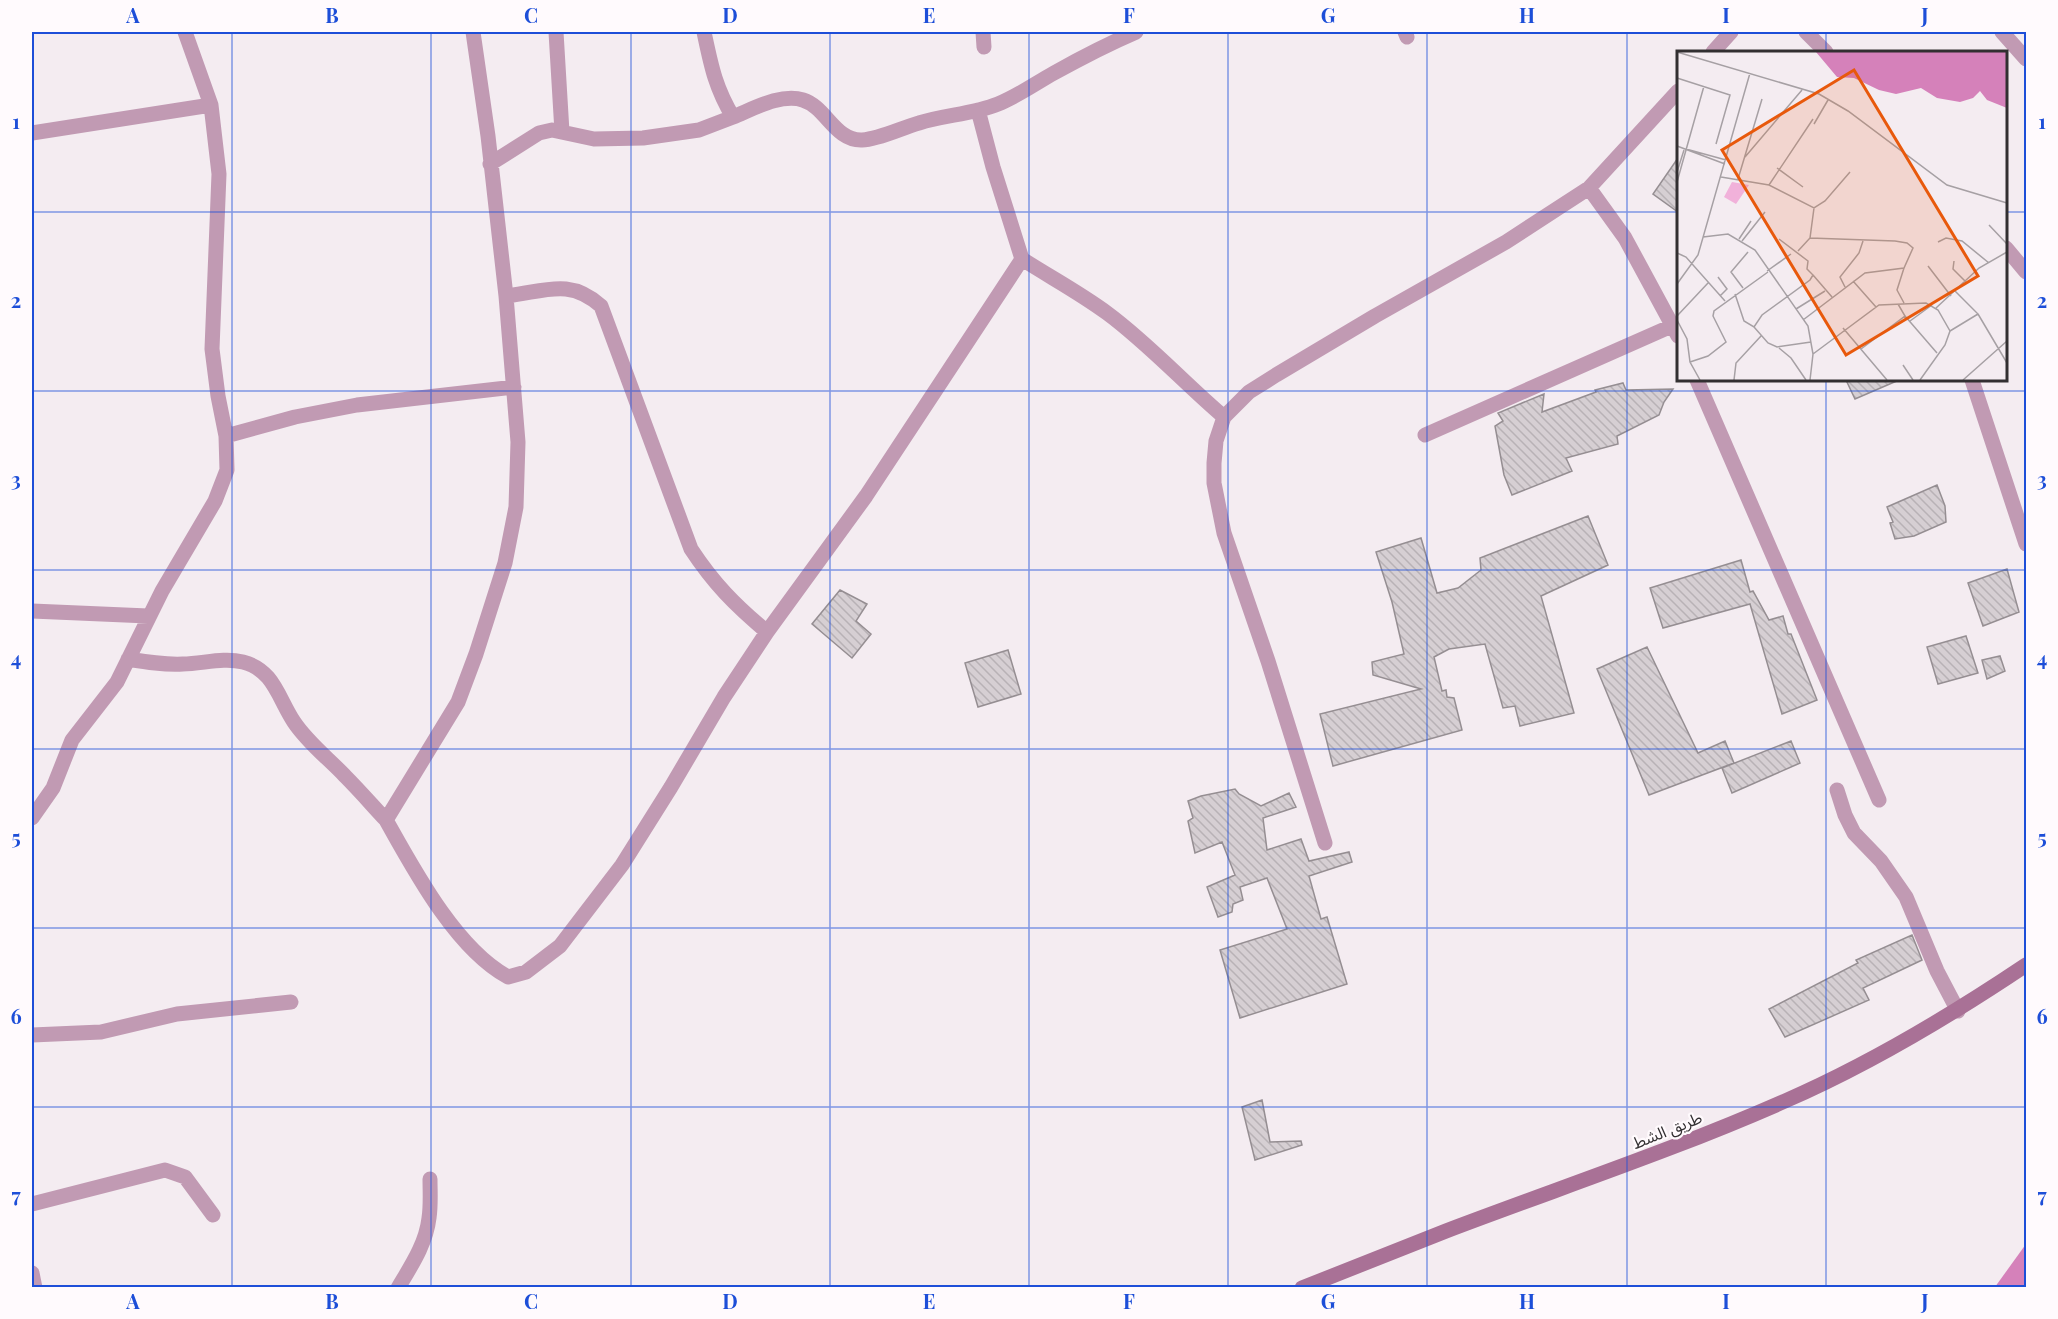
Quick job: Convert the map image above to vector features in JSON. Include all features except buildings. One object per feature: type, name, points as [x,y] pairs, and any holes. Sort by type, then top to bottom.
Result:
[{"type":"main road","name":"طريق الشط","points":[[1302,1287],[1650,1156],[1786,1101],[1856,1067],[1958,1011],[2026,965]]},
{"type":"street","points":[[32,818],[53,788],[72,740],[117,682],[148,616],[215,501],[227,470],[226,436],[212,348],[219,174],[211,105],[185,32]]},
{"type":"street","points":[[386,820],[458,702],[505,563],[516,507],[518,442],[506,296],[473,32]]},
{"type":"street","points":[[556,32],[562,132]]},
{"type":"street","points":[[704,32],[712,74],[733,117]]},
{"type":"street","points":[[490,164],[539,134],[552,130],[594,140],[643,138],[699,130],[773,102],[792,99],[804,100],[826,117],[842,134],[862,140],[922,122],[978,110],[1015,95],[1053,73],[1136,32]]},
{"type":"street","points":[[1714,51],[1731,32]]},
{"type":"street","points":[[1806,32],[1825,51]]},
{"type":"street","points":[[2002,32],[2026,59]]},
{"type":"street","points":[[1325,843],[1268,661],[1224,533],[1214,483],[1214,463],[1216,441],[1224,417],[1250,392],[1276,375],[1506,242],[1589,188],[1677,92]]},
{"type":"street","points":[[32,133],[211,105]]},
{"type":"street","points":[[978,110],[1022,259],[1106,312],[1224,417]]},
{"type":"street","points":[[1425,435],[1676,330],[1625,238],[1589,188]]},
{"type":"street","points":[[2007,249],[2026,272]]},
{"type":"street","points":[[128,659],[150,663],[184,664],[239,661],[257,666],[268,676],[294,723],[308,740],[347,777],[386,820],[414,870],[444,915],[490,967],[508,977],[526,972],[560,946],[622,865],[767,632],[866,496],[1022,259]]},
{"type":"street","points":[[506,296],[559,287],[579,291],[590,296],[601,306],[691,549],[715,584],[736,606],[767,632]]},
{"type":"street","points":[[1697,381],[1878,800]]},
{"type":"street","points":[[1972,381],[2026,544]]},
{"type":"street","points":[[226,436],[295,417],[357,405],[514,387]]},
{"type":"street","points":[[32,611],[148,616]]},
{"type":"street","points":[[1837,789],[1854,832],[1881,861],[1906,897],[1937,970],[1958,1011]]},
{"type":"street","points":[[32,1035],[101,1032],[177,1014],[291,1002]]},
{"type":"street","points":[[32,1204],[165,1170],[185,1177],[213,1215]]},
{"type":"street","points":[[398,1287],[424,1238],[429,1218],[430,1179]]},
{"type":"street","points":[[32,1273],[35,1287]]},
{"type":"shaded area","points":[[2026,1244],[2026,1287],[1995,1287]]}]
